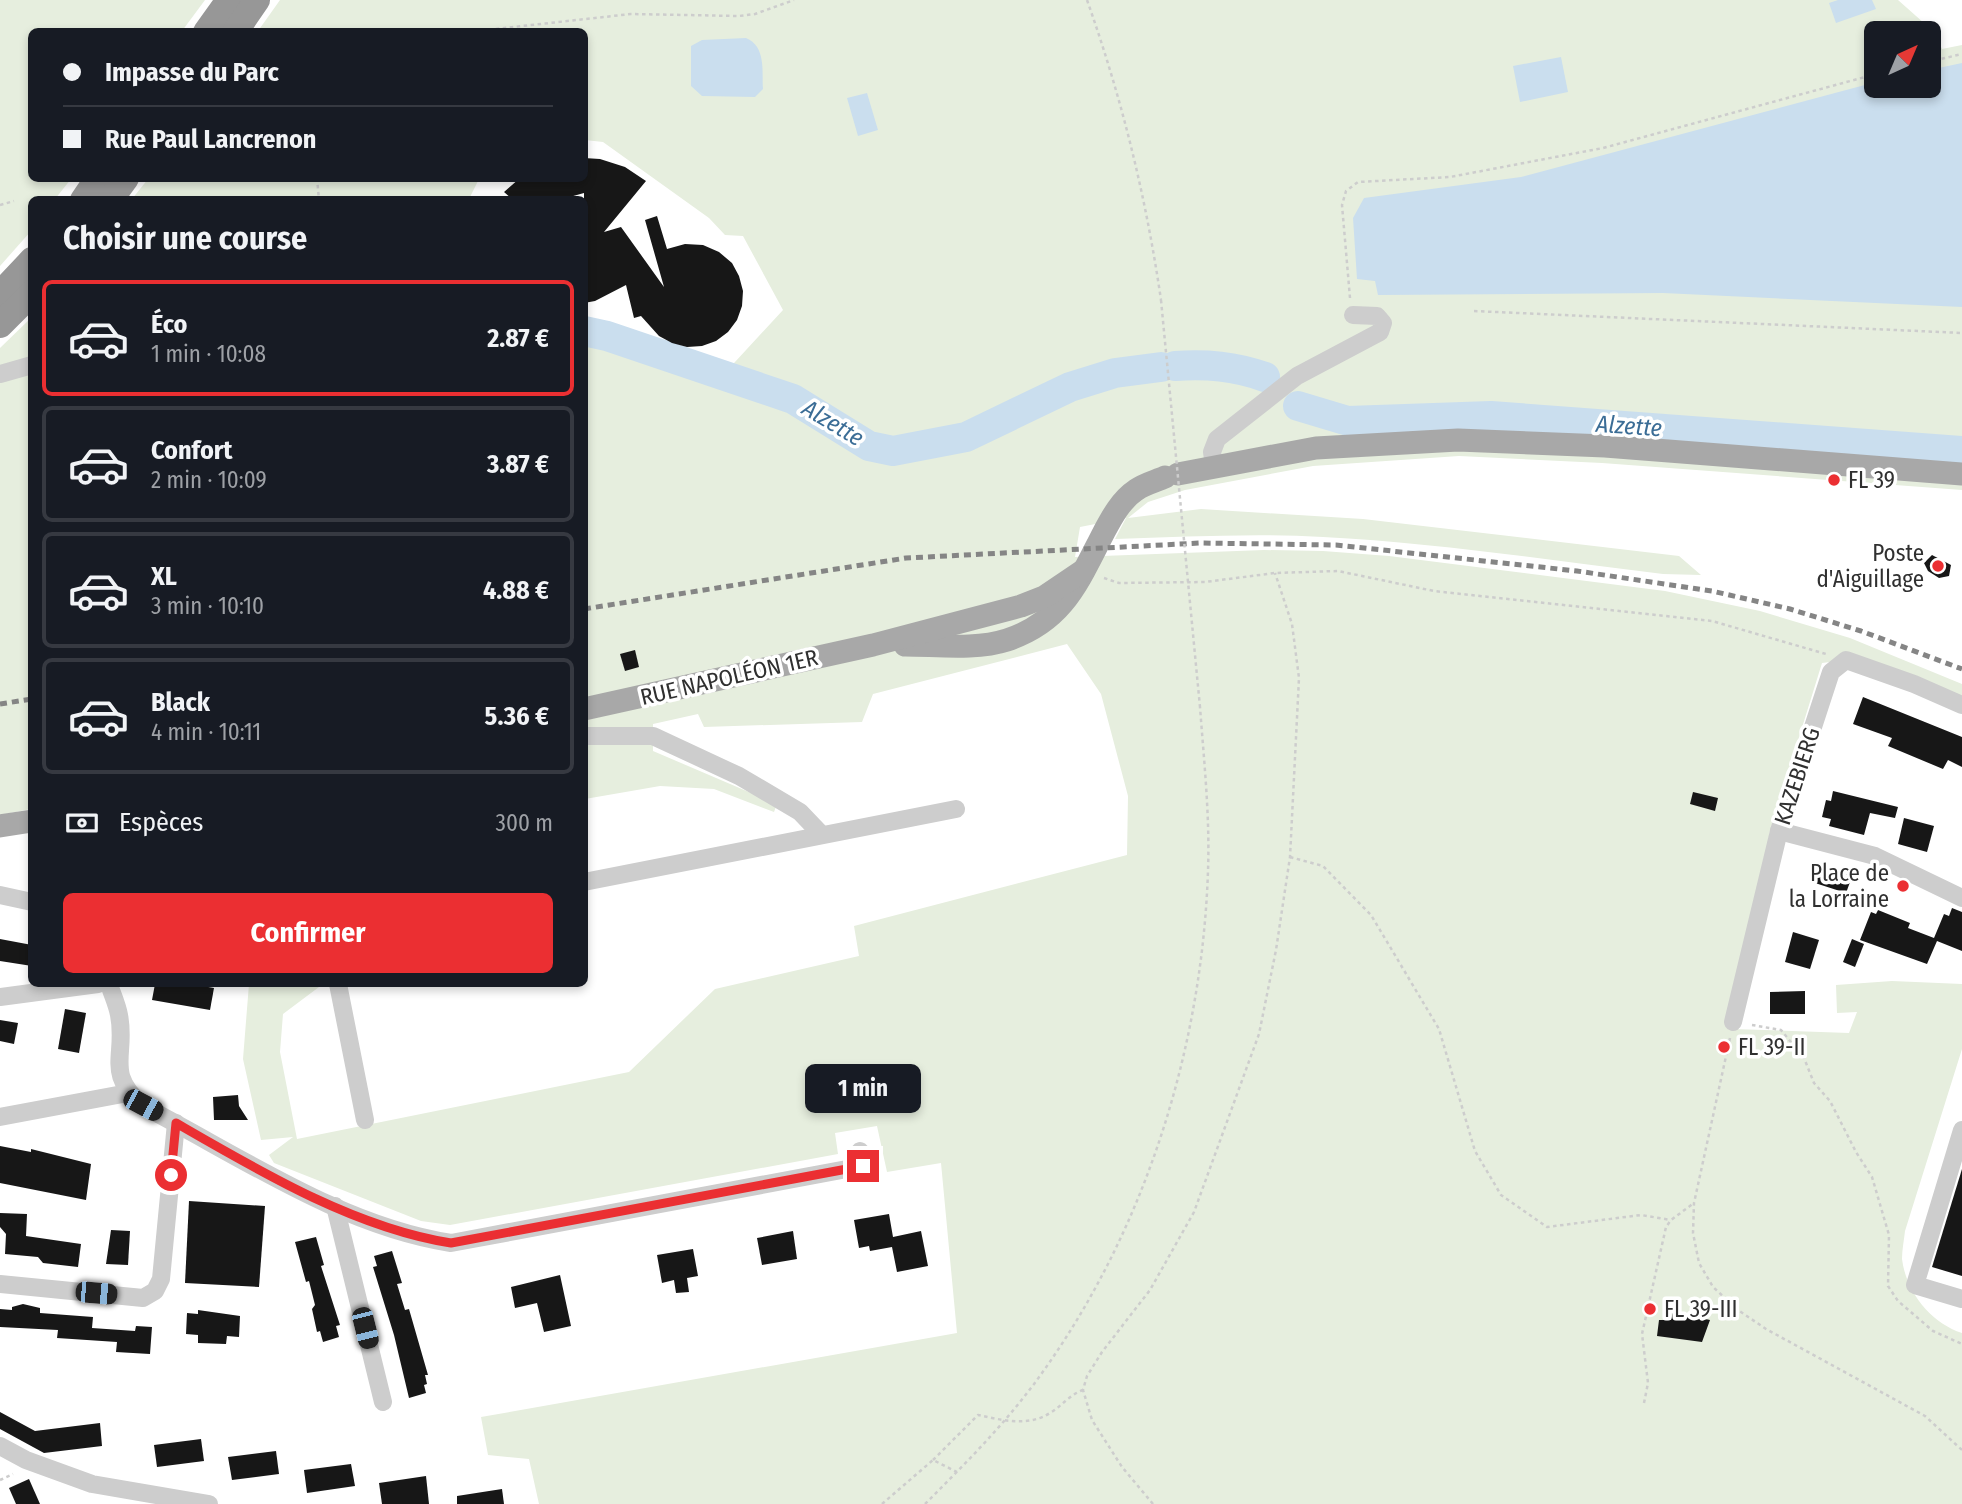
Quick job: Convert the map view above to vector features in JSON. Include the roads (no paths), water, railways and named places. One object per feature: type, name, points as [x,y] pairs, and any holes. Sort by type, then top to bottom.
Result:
[{"type":"highway","points":[[209,28],[229,0]]},
{"type":"highway","points":[[237,28],[257,0]]},
{"type":"highway","points":[[0,325],[20,286]]},
{"type":"main road","name":"RUE NAPOLÉON 1ER","points":[[588,708],[873,645],[962,646],[1004,641],[1028,631],[1056,614],[1071,595],[1115,510],[1136,489],[1172,476],[1214,466],[1316,448],[1458,440],[1605,446],[1962,474]]},
{"type":"main road","points":[[0,826],[28,822]]},
{"type":"street","points":[[1214,466],[1212,452],[1217,439],[1297,376],[1380,332],[1383,323],[1377,316],[1353,316]]},
{"type":"street","points":[[0,374],[28,366]]},
{"type":"street","name":"KAZEBIERG","points":[[1733,1022],[1779,831],[1831,673],[1846,660],[1914,684],[1962,705]]},
{"type":"street","points":[[588,736],[653,736],[738,776],[800,811],[821,834]]},
{"type":"street","points":[[588,881],[956,809]]},
{"type":"street","points":[[1779,831],[1875,856],[1962,898]]},
{"type":"street","points":[[0,895],[28,901]]},
{"type":"street","points":[[0,997],[76,987]]},
{"type":"street","points":[[110,987],[120,1017],[119,1075],[128,1093],[143,1105],[267,1175],[335,1206],[414,1237],[451,1243],[863,1166],[860,1151]]},
{"type":"street","points":[[339,987],[365,1120]]},
{"type":"street","points":[[0,1118],[128,1093]]},
{"type":"street","points":[[0,1284],[143,1298],[155,1291],[161,1279],[176,1123]]},
{"type":"street","points":[[1962,1130],[1915,1285],[1962,1299]]},
{"type":"street","points":[[335,1206],[383,1402]]},
{"type":"street","points":[[0,1446],[26,1460],[92,1484],[209,1504]]},
{"type":"water","points":[[1838,0],[1872,0],[1876,9],[1836,23],[1829,3]]},
{"type":"water","points":[[746,38],[757,47],[762,60],[763,89],[755,97],[702,96],[691,86],[691,46],[702,40]]},
{"type":"water","points":[[1561,57],[1568,92],[1520,102],[1513,66]]},
{"type":"water","points":[[1962,63],[1962,307],[1663,293],[1378,295],[1375,281],[1357,279],[1353,218],[1364,198],[1521,177],[1864,85],[1864,98],[1941,98],[1941,67]]},
{"type":"water","points":[[867,93],[878,130],[858,136],[847,98]]},
{"type":"waterway","name":"Alzette","points":[[588,332],[793,399],[869,446],[893,451],[966,437],[1070,387],[1115,373],[1161,367]]},
{"type":"waterway","name":"Alzette","points":[[1175,366],[1220,367],[1265,377]]},
{"type":"waterway","name":"Alzette","points":[[1298,406],[1348,421],[1491,416],[1962,451]]},
{"type":"railway","points":[[588,608],[906,558],[1201,543],[1336,545],[1577,571],[1712,591],[1790,609],[1861,631],[1962,669]]},
{"type":"railway","points":[[0,704],[28,700]]},
{"type":"place","name":"FL 39","points":[[1834,480]]},
{"type":"place","name":"Poste d'Aiguillage","points":[[1938,566]]},
{"type":"place","name":"Place de la Lorraine","points":[[1903,886]]},
{"type":"place","name":"FL 39-II","points":[[1724,1047]]},
{"type":"place","name":"FL 39-III","points":[[1650,1309]]}]
